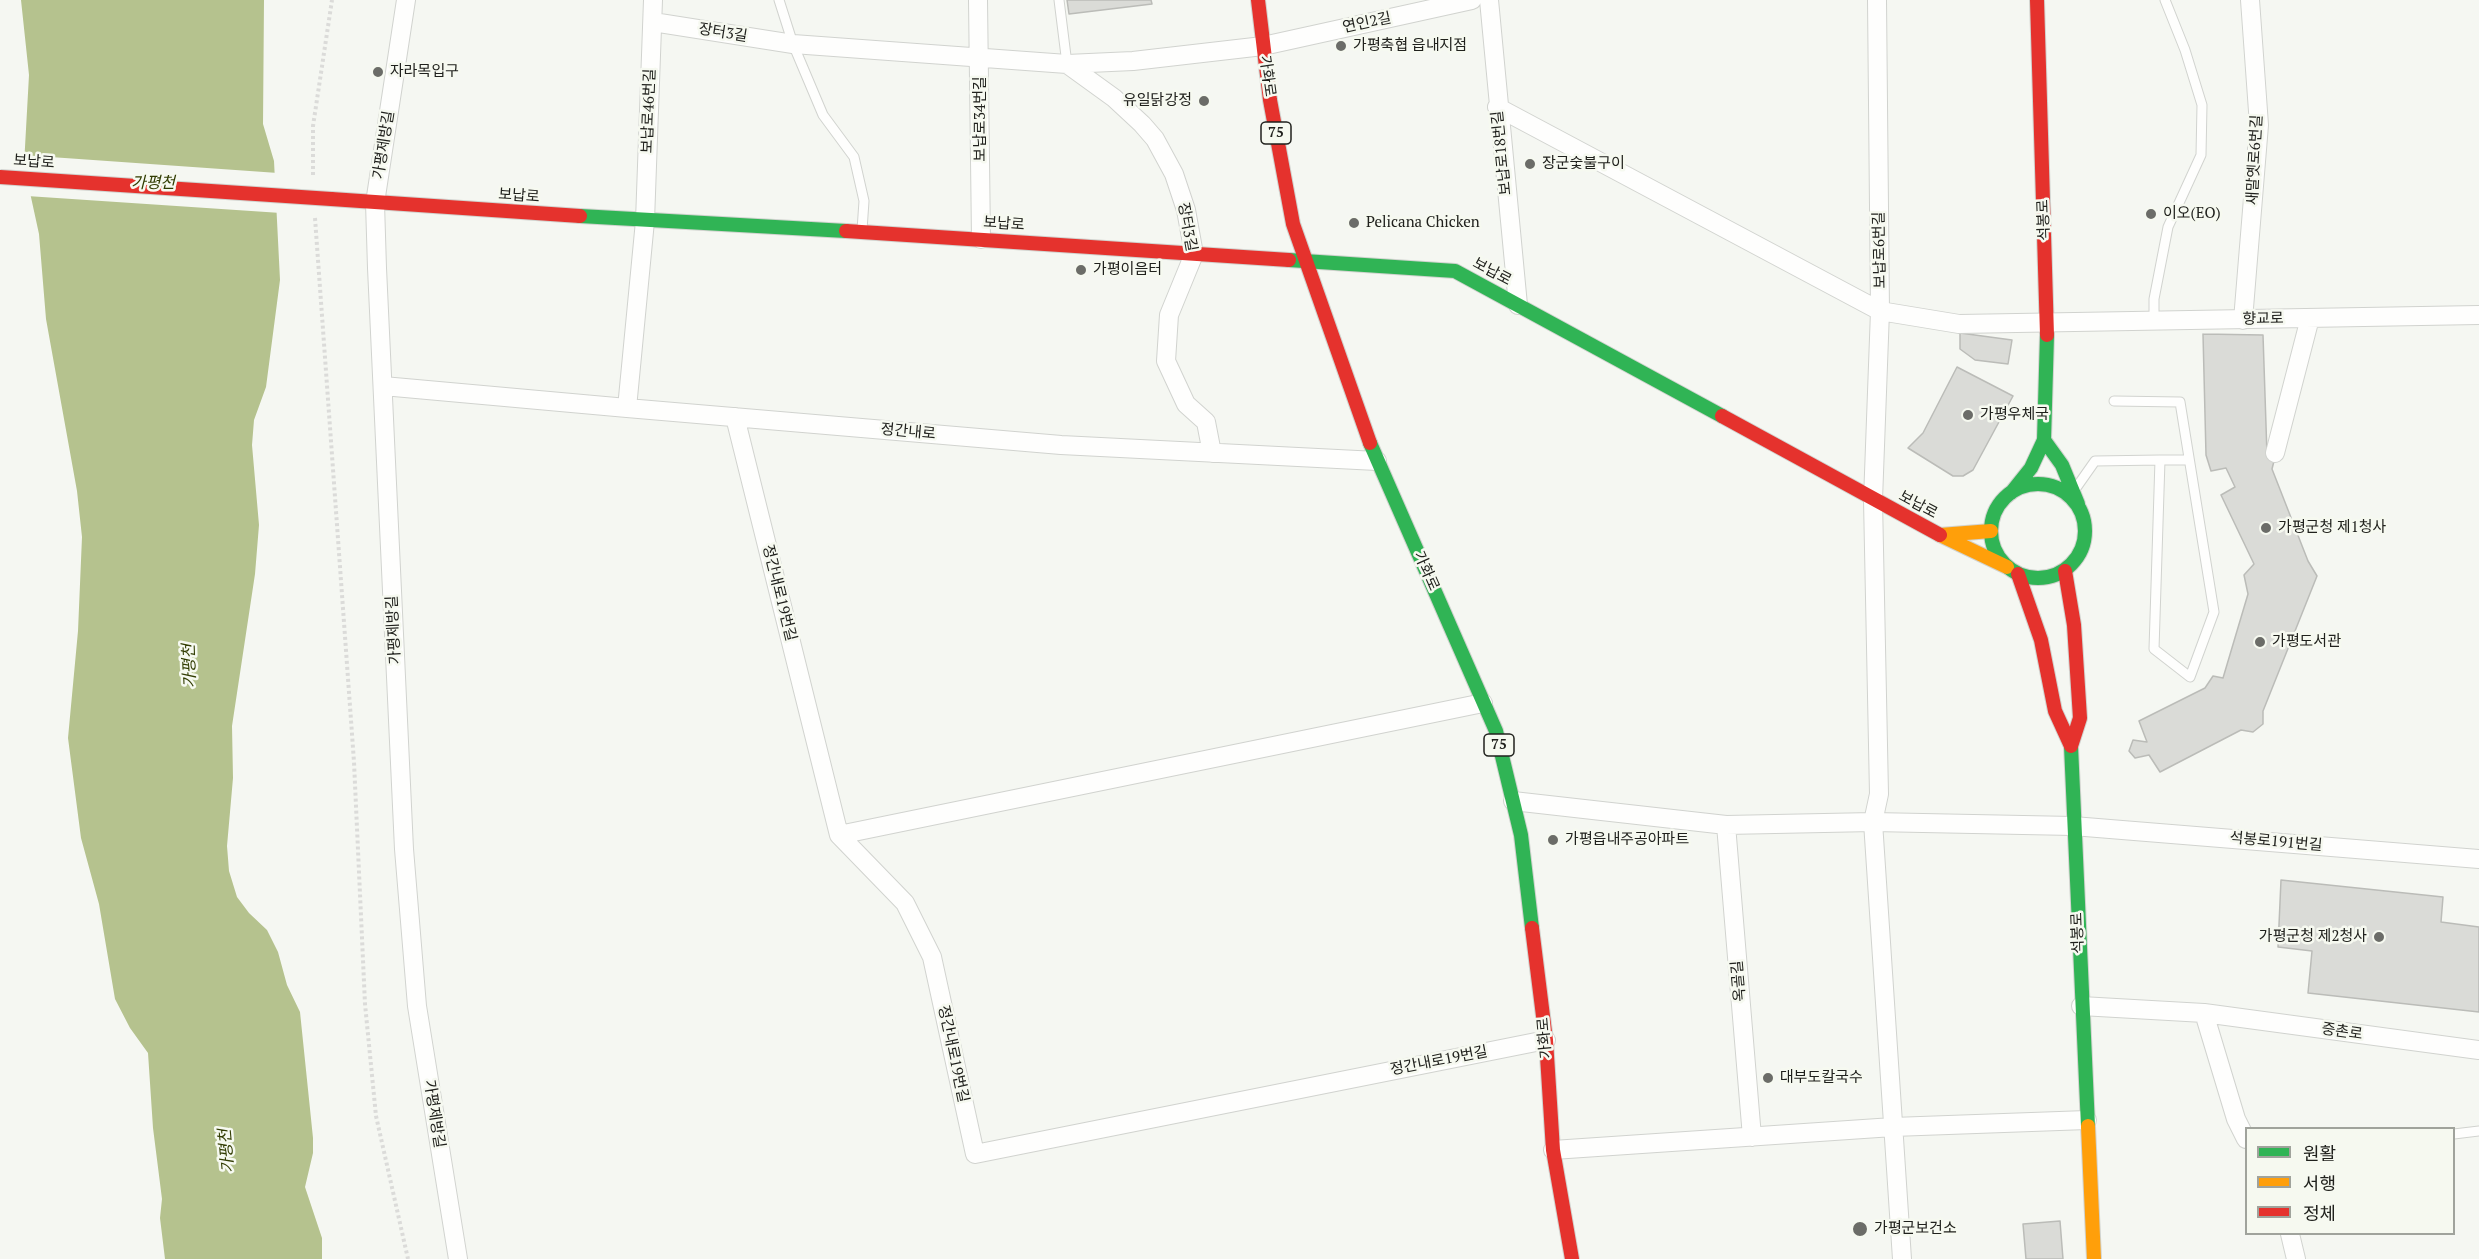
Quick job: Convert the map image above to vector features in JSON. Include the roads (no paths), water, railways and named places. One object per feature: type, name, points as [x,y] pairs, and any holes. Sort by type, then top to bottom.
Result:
[{"type":"main road","name":"가화로","points":[[1258,0],[1263,46],[1293,224],[1305,263],[1377,461],[1496,731],[1521,835],[1546,1040],[1553,1150],[1572,1259]]},
{"type":"main road","name":"석봉로","points":[[2037,0],[2047,324],[2044,440]]},
{"type":"main road","name":"보납로","points":[[0,177],[331,199],[375,204],[981,239],[1305,263],[1455,271],[1873,500],[2012,570]]},
{"type":"main road","points":[[2012,570],[2042,578],[2065,571],[2080,554],[2084,543],[2084,520],[2062,465],[2044,440],[2031,468],[1996,510],[1991,531],[1992,544],[2012,570],[2041,640],[2055,711],[2071,746]]},
{"type":"main road","points":[[2011,493],[2025,486],[2041,484],[2057,488],[2070,497],[2080,510]]},
{"type":"main road","points":[[1940,535],[1991,531]]},
{"type":"main road","points":[[2065,571],[2074,624],[2080,718],[2071,746]]},
{"type":"main road","name":"석봉로","points":[[2071,746],[2094,1259]]},
{"type":"street","name":"가평제방길","points":[[406,0],[375,204],[382,386],[404,849],[417,1006],[458,1259]]},
{"type":"street","name":"보납로46번길","points":[[645,221],[653,0]]},
{"type":"street","name":"보납로34번길","points":[[978,0],[981,239]]},
{"type":"street","name":"연인2길","points":[[1263,46],[1472,0]]},
{"type":"street","name":"보납로18번길","points":[[1489,0],[1497,107],[1518,305]]},
{"type":"street","name":"보납로6번길","points":[[1874,822],[1879,794],[1873,500],[1881,311],[1877,0]]},
{"type":"street","name":"새말옛로6번길","points":[[2242,320],[2259,125],[2250,0]]},
{"type":"street","name":"장터3길","points":[[652,22],[793,44],[1068,64],[1133,61],[1263,46]]},
{"type":"street","name":"장터3길","points":[[1068,64],[1114,98],[1155,139],[1174,174],[1186,210],[1194,254],[1169,315],[1166,361],[1186,404],[1206,422],[1212,453]]},
{"type":"street","name":"향교로","points":[[1497,107],[1881,311],[1959,324],[2479,315]]},
{"type":"street","points":[[627,408],[645,221]]},
{"type":"street","points":[[2275,453],[2310,318]]},
{"type":"street","name":"정간내로","points":[[382,386],[1061,445],[1377,461]]},
{"type":"street","name":"정간내로19번길","points":[[735,417],[839,835],[905,903],[932,957],[975,1154],[1546,1040]]},
{"type":"street","points":[[839,835],[1483,703]]},
{"type":"street","points":[[1513,801],[1726,825],[1874,822],[2073,826]]},
{"type":"street","points":[[1874,822],[1902,1259]]},
{"type":"street","name":"옥골길","points":[[1726,825],[1752,1137]]},
{"type":"street","name":"석봉로191번길","points":[[2073,826],[2479,859]]},
{"type":"street","name":"중촌로","points":[[2081,1006],[2204,1013],[2479,1050]]},
{"type":"street","points":[[2204,1013],[2236,1119],[2245,1135]]},
{"type":"street","points":[[1553,1150],[1893,1127],[2087,1120]]},
{"type":"street","points":[[2290,1235],[2296,1259]]},
{"type":"lane","points":[[779,0],[793,44],[822,115],[854,157],[864,201],[862,232]]},
{"type":"lane","points":[[1059,0],[1068,64]]},
{"type":"lane","points":[[2154,322],[2154,299],[2168,227],[2201,155],[2202,105],[2185,50],[2165,0]]},
{"type":"lane","points":[[2114,401],[2180,402],[2214,612],[2190,677],[2154,649],[2160,460]]},
{"type":"lane","points":[[2073,492],[2095,461],[2189,460]]},
{"type":"lane","points":[[2455,1134],[2479,1131]]},
{"type":"water","name":"가평천","points":[[21,0],[264,0],[263,124],[274,161],[280,280],[266,387],[254,420],[252,445],[259,525],[255,574],[232,726],[233,778],[227,846],[229,871],[237,897],[249,913],[267,930],[278,952],[287,985],[300,1012],[313,1138],[313,1153],[305,1187],[322,1238],[322,1259],[165,1259],[160,1218],[162,1199],[153,1128],[148,1053],[130,1028],[115,999],[99,904],[81,838],[68,738],[78,631],[82,537],[77,491],[46,319],[39,234],[24,165],[29,75]]},
{"type":"place","name":"가평축협 읍내지점","points":[[1341,46]]},
{"type":"place","name":"자라목입구","points":[[378,72]]},
{"type":"place","name":"유일닭강정","points":[[1204,101]]},
{"type":"place","name":"장군숯불구이","points":[[1530,164]]},
{"type":"place","name":"이오(EO)","points":[[2151,214]]},
{"type":"place","name":"Pelicana Chicken","points":[[1354,223]]},
{"type":"place","name":"가평이음터","points":[[1081,270]]},
{"type":"place","name":"가평우체국","points":[[1968,415]]},
{"type":"place","name":"가평군청 제1청사","points":[[2266,528]]},
{"type":"place","name":"가평도서관","points":[[2260,642]]},
{"type":"place","name":"가평읍내주공아파트","points":[[1553,840]]},
{"type":"place","name":"가평군청 제2청사","points":[[2379,937]]},
{"type":"place","name":"대부도칼국수","points":[[1768,1078]]},
{"type":"place","name":"가평군보건소","points":[[1860,1229]]}]
